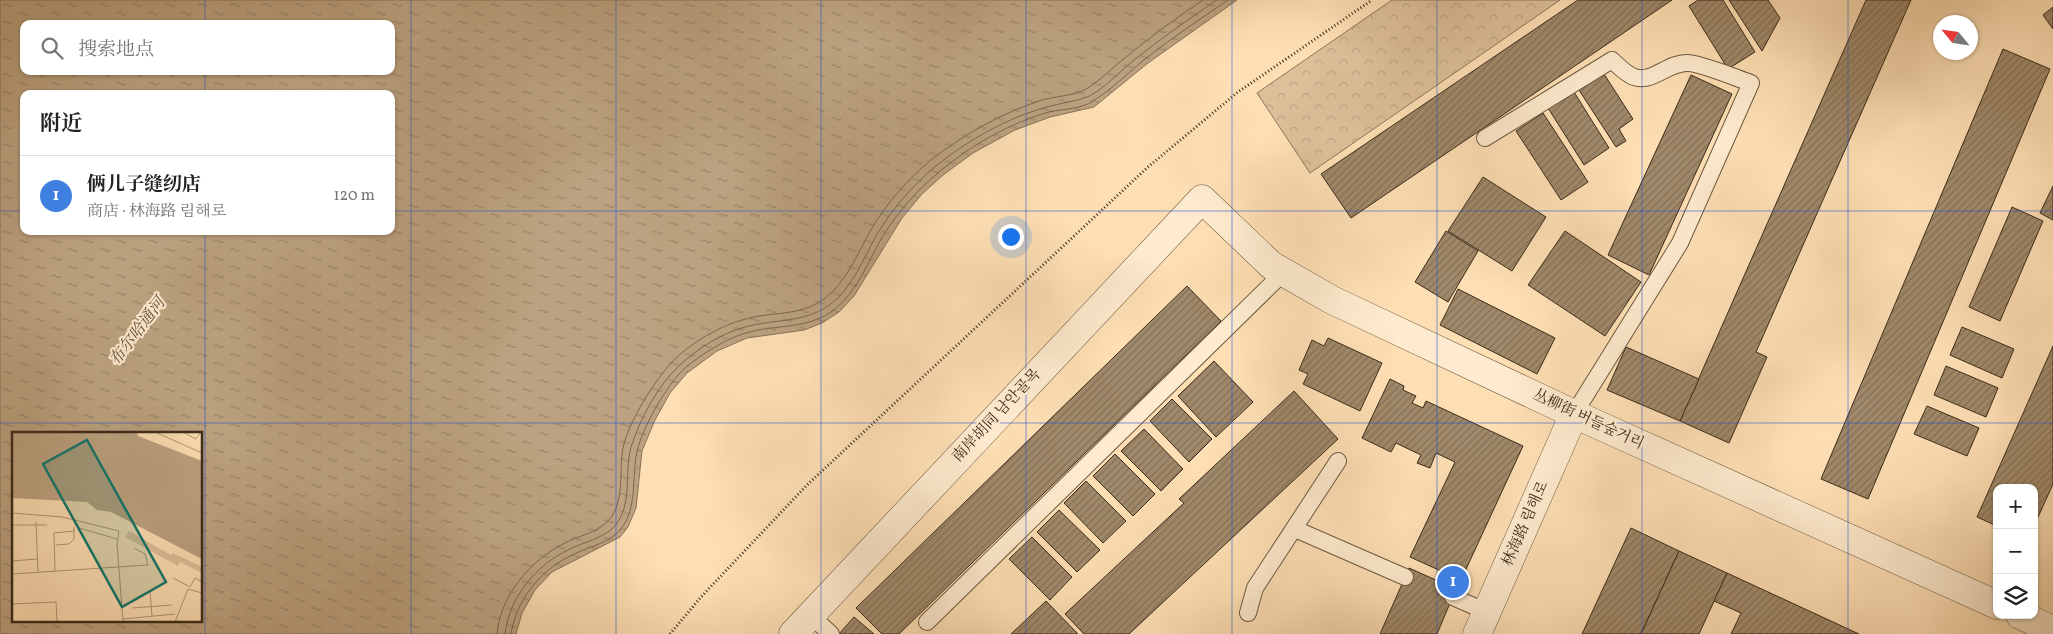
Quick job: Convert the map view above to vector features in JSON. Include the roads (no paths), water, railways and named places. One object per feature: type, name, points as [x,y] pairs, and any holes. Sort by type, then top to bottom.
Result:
[{"type":"street","name":"丛柳街 버들숲거리","points":[[1202,199],[1271,266],[1332,300],[1574,414],[1993,603]]},
{"type":"street","name":"南岸胡同 남안골목","points":[[802,625],[1202,199]]},
{"type":"street","name":"林海路 림해로","points":[[1482,623],[1574,414]]},
{"type":"street","points":[[2029,619],[2053,630]]},
{"type":"lane","points":[[1485,138],[1612,60],[1630,75],[1637,78],[1650,78],[1675,64],[1690,63],[1752,84],[1680,243],[1574,414]]},
{"type":"lane","points":[[926,622],[1283,272]]},
{"type":"lane","points":[[1248,613],[1255,588],[1338,461]]},
{"type":"lane","points":[[1294,529],[1405,577]]},
{"type":"lane","points":[[1453,597],[1482,623]]},
{"type":"lane","points":[[802,625],[831,634]]},
{"type":"water","name":"布尔哈通河","points":[[0,0],[1237,0],[1148,63],[1094,107],[1050,117],[1015,130],[973,153],[943,175],[922,194],[902,218],[854,296],[839,312],[822,323],[804,330],[747,338],[717,351],[687,373],[670,393],[655,420],[642,451],[636,508],[628,527],[620,537],[552,572],[535,590],[522,613],[516,634],[0,634]]},
{"type":"place","name":"俩儿子缝纫店","points":[[1453,582]]}]
